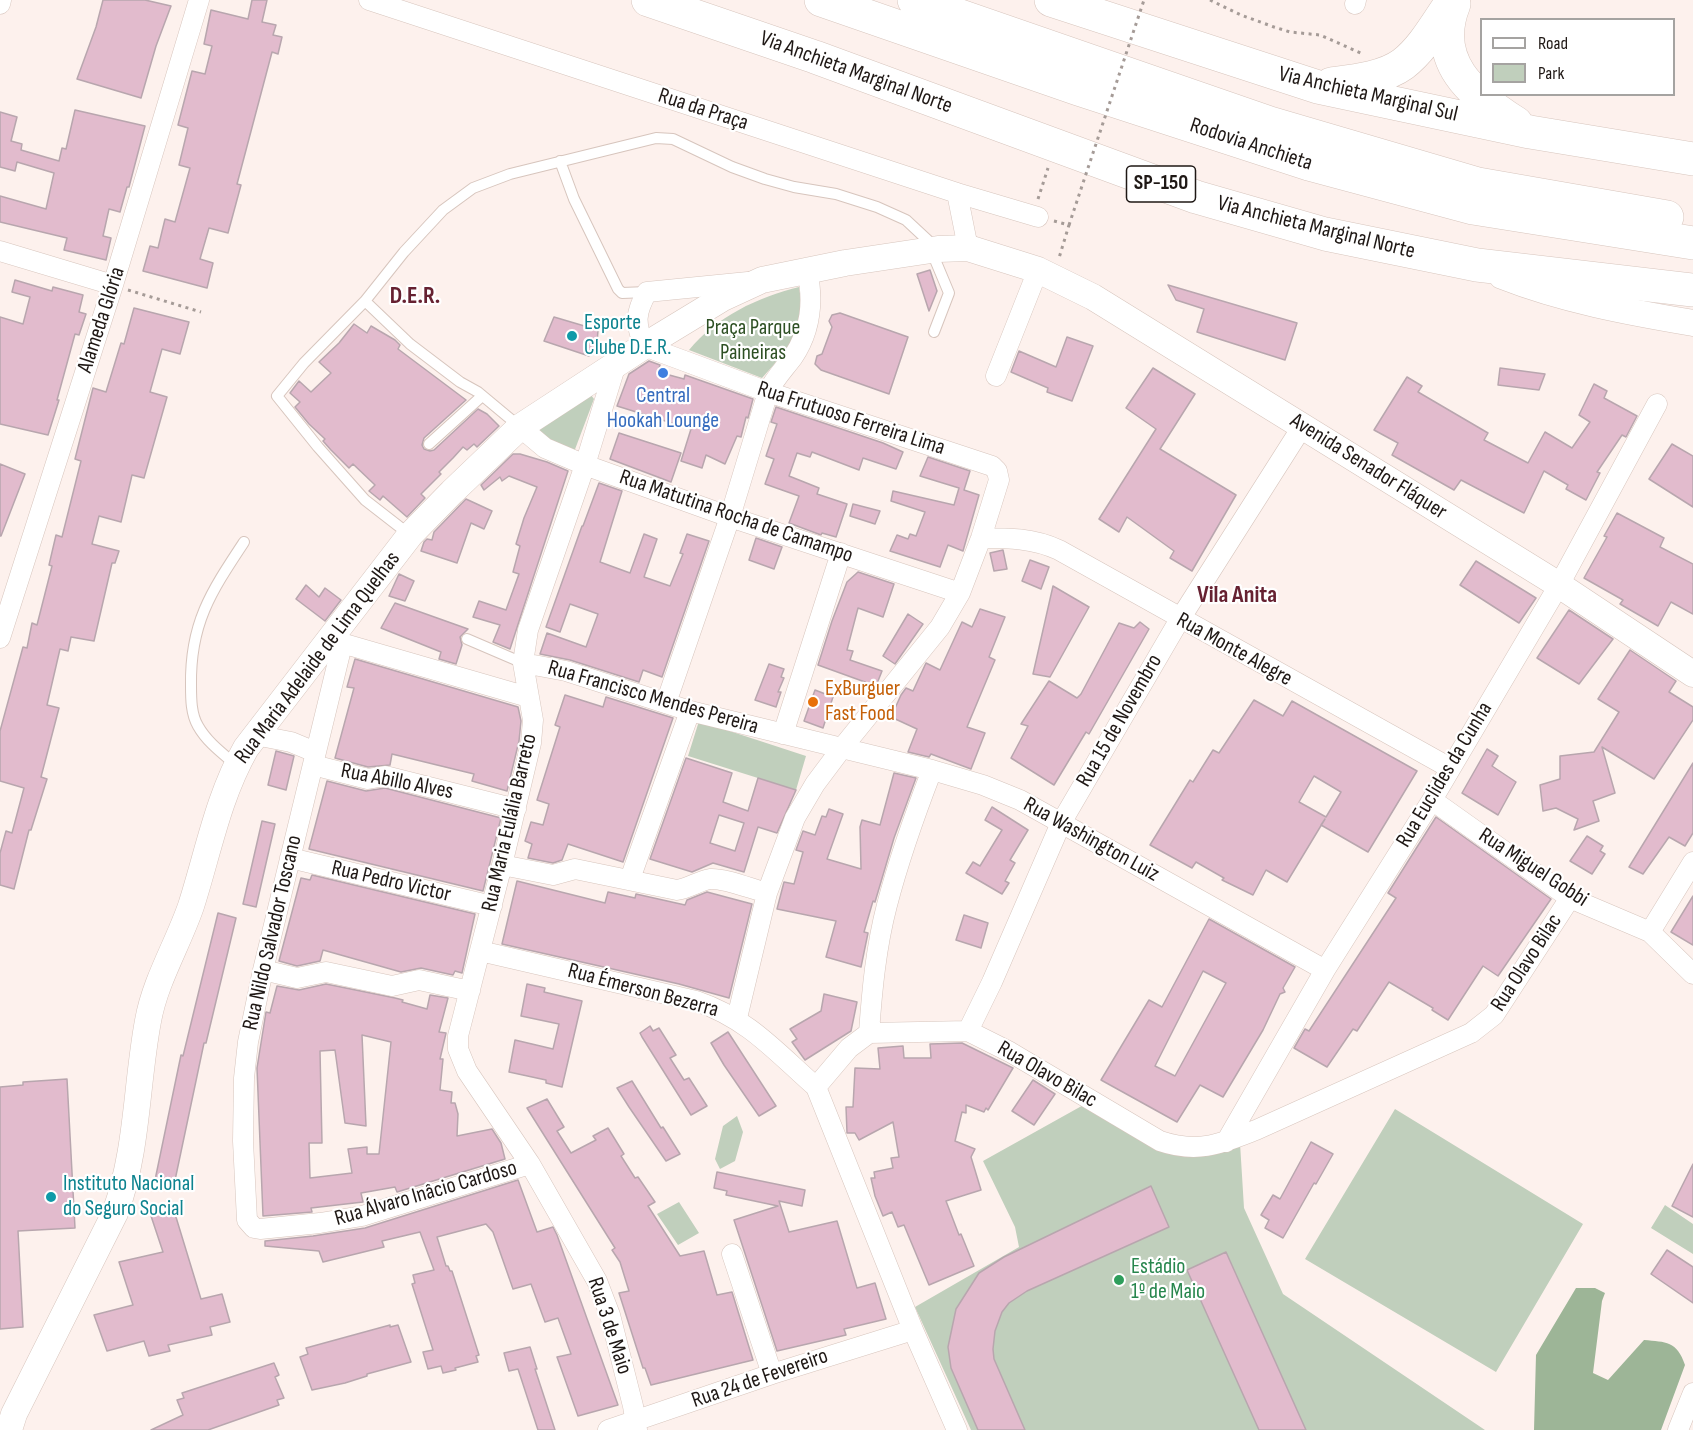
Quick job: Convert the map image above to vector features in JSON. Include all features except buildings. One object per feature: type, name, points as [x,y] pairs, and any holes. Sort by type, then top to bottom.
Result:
[{"type":"highway","name":"Via Anchieta Marginal Norte","points":[[648,0],[816,57],[1196,197],[1324,234],[1477,265],[1693,290]]},
{"type":"highway","name":"Rodovia Anchieta","points":[[821,0],[1066,85],[1309,164],[1473,208],[1693,243]]},
{"type":"highway","name":"Rodovia Anchieta","points":[[914,0],[1270,123],[1478,183],[1693,220]]},
{"type":"highway","name":"Via Anchieta Marginal Sul","points":[[1052,0],[1314,85],[1530,132],[1693,159]]},
{"type":"highway","points":[[1314,85],[1370,77],[1399,67],[1414,55],[1454,0]]},
{"type":"highway","points":[[1454,0],[1449,21],[1448,42],[1453,64],[1459,76],[1478,96],[1530,132]]},
{"type":"street","name":"Alameda Glória","points":[[0,638],[113,285],[200,0]]},
{"type":"street","name":"Rua da Praça","points":[[369,0],[957,194],[1037,210]]},
{"type":"street","points":[[957,194],[968,248]]},
{"type":"street","name":"Rua Maria Adelaide de Lima Quelhas","points":[[647,292],[762,280],[864,259],[934,250],[968,248],[1048,263]]},
{"type":"street","points":[[0,251],[113,285]]},
{"type":"street","points":[[996,376],[1048,263]]},
{"type":"street","name":"Avenida Senador Fláquer","points":[[1048,263],[1093,297],[1559,585],[1693,674]]},
{"type":"street","points":[[1477,265],[1536,289],[1566,298],[1693,323]]},
{"type":"street","points":[[666,703],[730,517],[768,392],[792,358],[806,332],[812,304],[807,270]]},
{"type":"street","name":"Rua Maria Adelaide de Lima Quelhas","points":[[13,1420],[121,1197],[133,1143],[148,1017],[154,996],[190,907],[224,792],[236,765],[255,735],[335,642],[410,535],[520,428],[644,346],[723,298],[762,280]]},
{"type":"street","points":[[644,346],[637,329],[638,309],[647,292]]},
{"type":"street","name":"Rua Frutuoso Ferreira Lima","points":[[644,346],[768,392],[992,466],[998,471],[999,480],[981,538]]},
{"type":"street","name":"Rua Maria Eulália Barreto","points":[[530,1164],[467,1071],[458,1049],[458,1036],[531,743],[533,720],[523,663],[528,630],[585,465],[616,364]]},
{"type":"street","name":"Rua Euclides da Cunha","points":[[1226,1142],[1325,970],[1432,800],[1559,585],[1657,404]]},
{"type":"street","name":"Rua 15 de Novembro","points":[[968,1031],[992,982],[1061,823],[1180,619],[1302,427]]},
{"type":"street","name":"Rua Matutina Rocha de Camampo","points":[[520,428],[545,448],[585,465],[730,517],[960,593]]},
{"type":"street","points":[[736,1018],[766,893],[795,818],[815,784],[842,748],[940,627],[960,593],[981,538]]},
{"type":"street","name":"Rua Monte Alegre","points":[[981,538],[1023,539],[1043,543],[1450,768]]},
{"type":"street","points":[[783,734],[841,553]]},
{"type":"street","points":[[335,642],[528,697]]},
{"type":"street","name":"Rua Nildo Salvador Toscano","points":[[250,1225],[247,1220],[243,1142],[244,1078],[248,1042],[314,759],[335,642]]},
{"type":"street","name":"Rua Francisco Mendes Pereira","points":[[523,663],[566,671],[690,711],[842,748]]},
{"type":"street","points":[[630,879],[690,711]]},
{"type":"street","name":"Rua Abillo Alves","points":[[255,735],[291,742],[314,759],[368,779],[385,776],[516,809]]},
{"type":"street","name":"Rua Washington Luiz","points":[[842,748],[932,770],[983,785],[1020,800],[1325,970]]},
{"type":"street","points":[[932,770],[913,820],[887,906],[874,970],[869,1033],[849,1048],[816,1088],[913,1330],[957,1430]]},
{"type":"street","name":"Rua Miguel Gobbi","points":[[1432,800],[1570,898],[1650,932],[1693,974]]},
{"type":"street","name":"Rua Pedro Victor","points":[[290,858],[492,906]]},
{"type":"street","points":[[1650,932],[1693,862]]},
{"type":"street","points":[[502,866],[553,875],[575,869],[677,890],[688,888],[707,879],[717,879],[766,893]]},
{"type":"street","name":"Rua Olavo Bilac","points":[[869,1033],[968,1031],[1010,1052],[1160,1141],[1178,1147],[1198,1148],[1226,1142],[1439,1048],[1484,1025],[1494,1015],[1570,898]]},
{"type":"street","name":"Rua Émerson Bezerra","points":[[480,951],[696,1001],[716,1008],[736,1018],[770,1044],[816,1088]]},
{"type":"street","points":[[263,970],[297,978],[326,972],[392,986],[419,980],[470,991]]},
{"type":"street","name":"Rua Álvaro Inâcio Cardoso","points":[[250,1225],[260,1229],[362,1216],[530,1164]]},
{"type":"street","name":"Rua 3 de Maio","points":[[530,1164],[597,1281],[610,1315],[637,1426]]},
{"type":"street","points":[[732,1254],[772,1374]]},
{"type":"street","name":"Rua 24 de Fevereiro","points":[[608,1430],[637,1426],[772,1374],[913,1330]]},
{"type":"street","points":[[1678,1430],[1693,1393]]},
{"type":"lane","points":[[410,535],[365,500],[277,396],[304,363],[365,302],[404,252],[435,218],[473,188],[510,174],[560,161],[656,138],[673,139],[732,167],[765,179],[794,187],[836,194],[877,207],[906,220],[934,250],[949,293],[934,332]]},
{"type":"lane","points":[[560,161],[574,200],[618,290],[622,293],[647,292]]},
{"type":"lane","points":[[365,302],[410,344],[482,396],[520,428]]},
{"type":"lane","points":[[429,444],[482,396]]},
{"type":"lane","points":[[236,765],[208,740],[196,724],[192,711],[191,674],[194,639],[206,602],[244,542]]},
{"type":"lane","name":"Rua Francisco Mendes Pereira","points":[[467,639],[523,663]]},
{"type":"path","points":[[1048,263],[1069,225],[1144,0]]},
{"type":"path","points":[[1210,0],[1263,23],[1290,32],[1320,36],[1363,54]]},
{"type":"path","points":[[1037,210],[1048,167]]},
{"type":"path","points":[[113,285],[201,312]]},
{"type":"green space","name":"Praça Parque Paineiras","points":[[799,287],[801,307],[797,329],[788,347],[762,378],[689,350],[725,318],[768,296]]},
{"type":"green space","points":[[588,391],[594,399],[574,452],[530,431]]},
{"type":"green space","points":[[699,721],[806,756],[796,790],[688,756]]},
{"type":"green space","name":"Estádio 1º de Maio","points":[[1087,1103],[1136,1134],[1240,1143],[1244,1208],[1283,1294],[1485,1430],[971,1430],[915,1307],[1019,1247],[1015,1227],[983,1161]]},
{"type":"green space","points":[[1395,1109],[1583,1224],[1496,1372],[1305,1259]]},
{"type":"green space","points":[[737,1116],[743,1132],[735,1161],[720,1169],[715,1159],[723,1126]]},
{"type":"green space","points":[[679,1202],[699,1233],[678,1245],[657,1214]]},
{"type":"green space","points":[[1665,1205],[1693,1224],[1693,1254],[1651,1228]]},
{"type":"green space","points":[[1576,1288],[1595,1288],[1605,1293],[1593,1373],[1608,1380],[1644,1340],[1670,1344],[1682,1357],[1685,1365],[1661,1430],[1534,1430],[1536,1355]]},
{"type":"place","name":"Esporte Clube D.E.R.","points":[[572,336]]},
{"type":"place","name":"Central Hookah Lounge","points":[[663,373]]},
{"type":"place","name":"ExBurguer Fast Food","points":[[813,702]]},
{"type":"place","name":"Instituto Nacional do Seguro Social","points":[[51,1197]]},
{"type":"place","name":"Estádio 1º de Maio","points":[[1119,1280]]},
{"type":"district","name":"D.E.R.","points":[[415,297]]},
{"type":"district","name":"Vila Anita","points":[[1237,596]]}]
